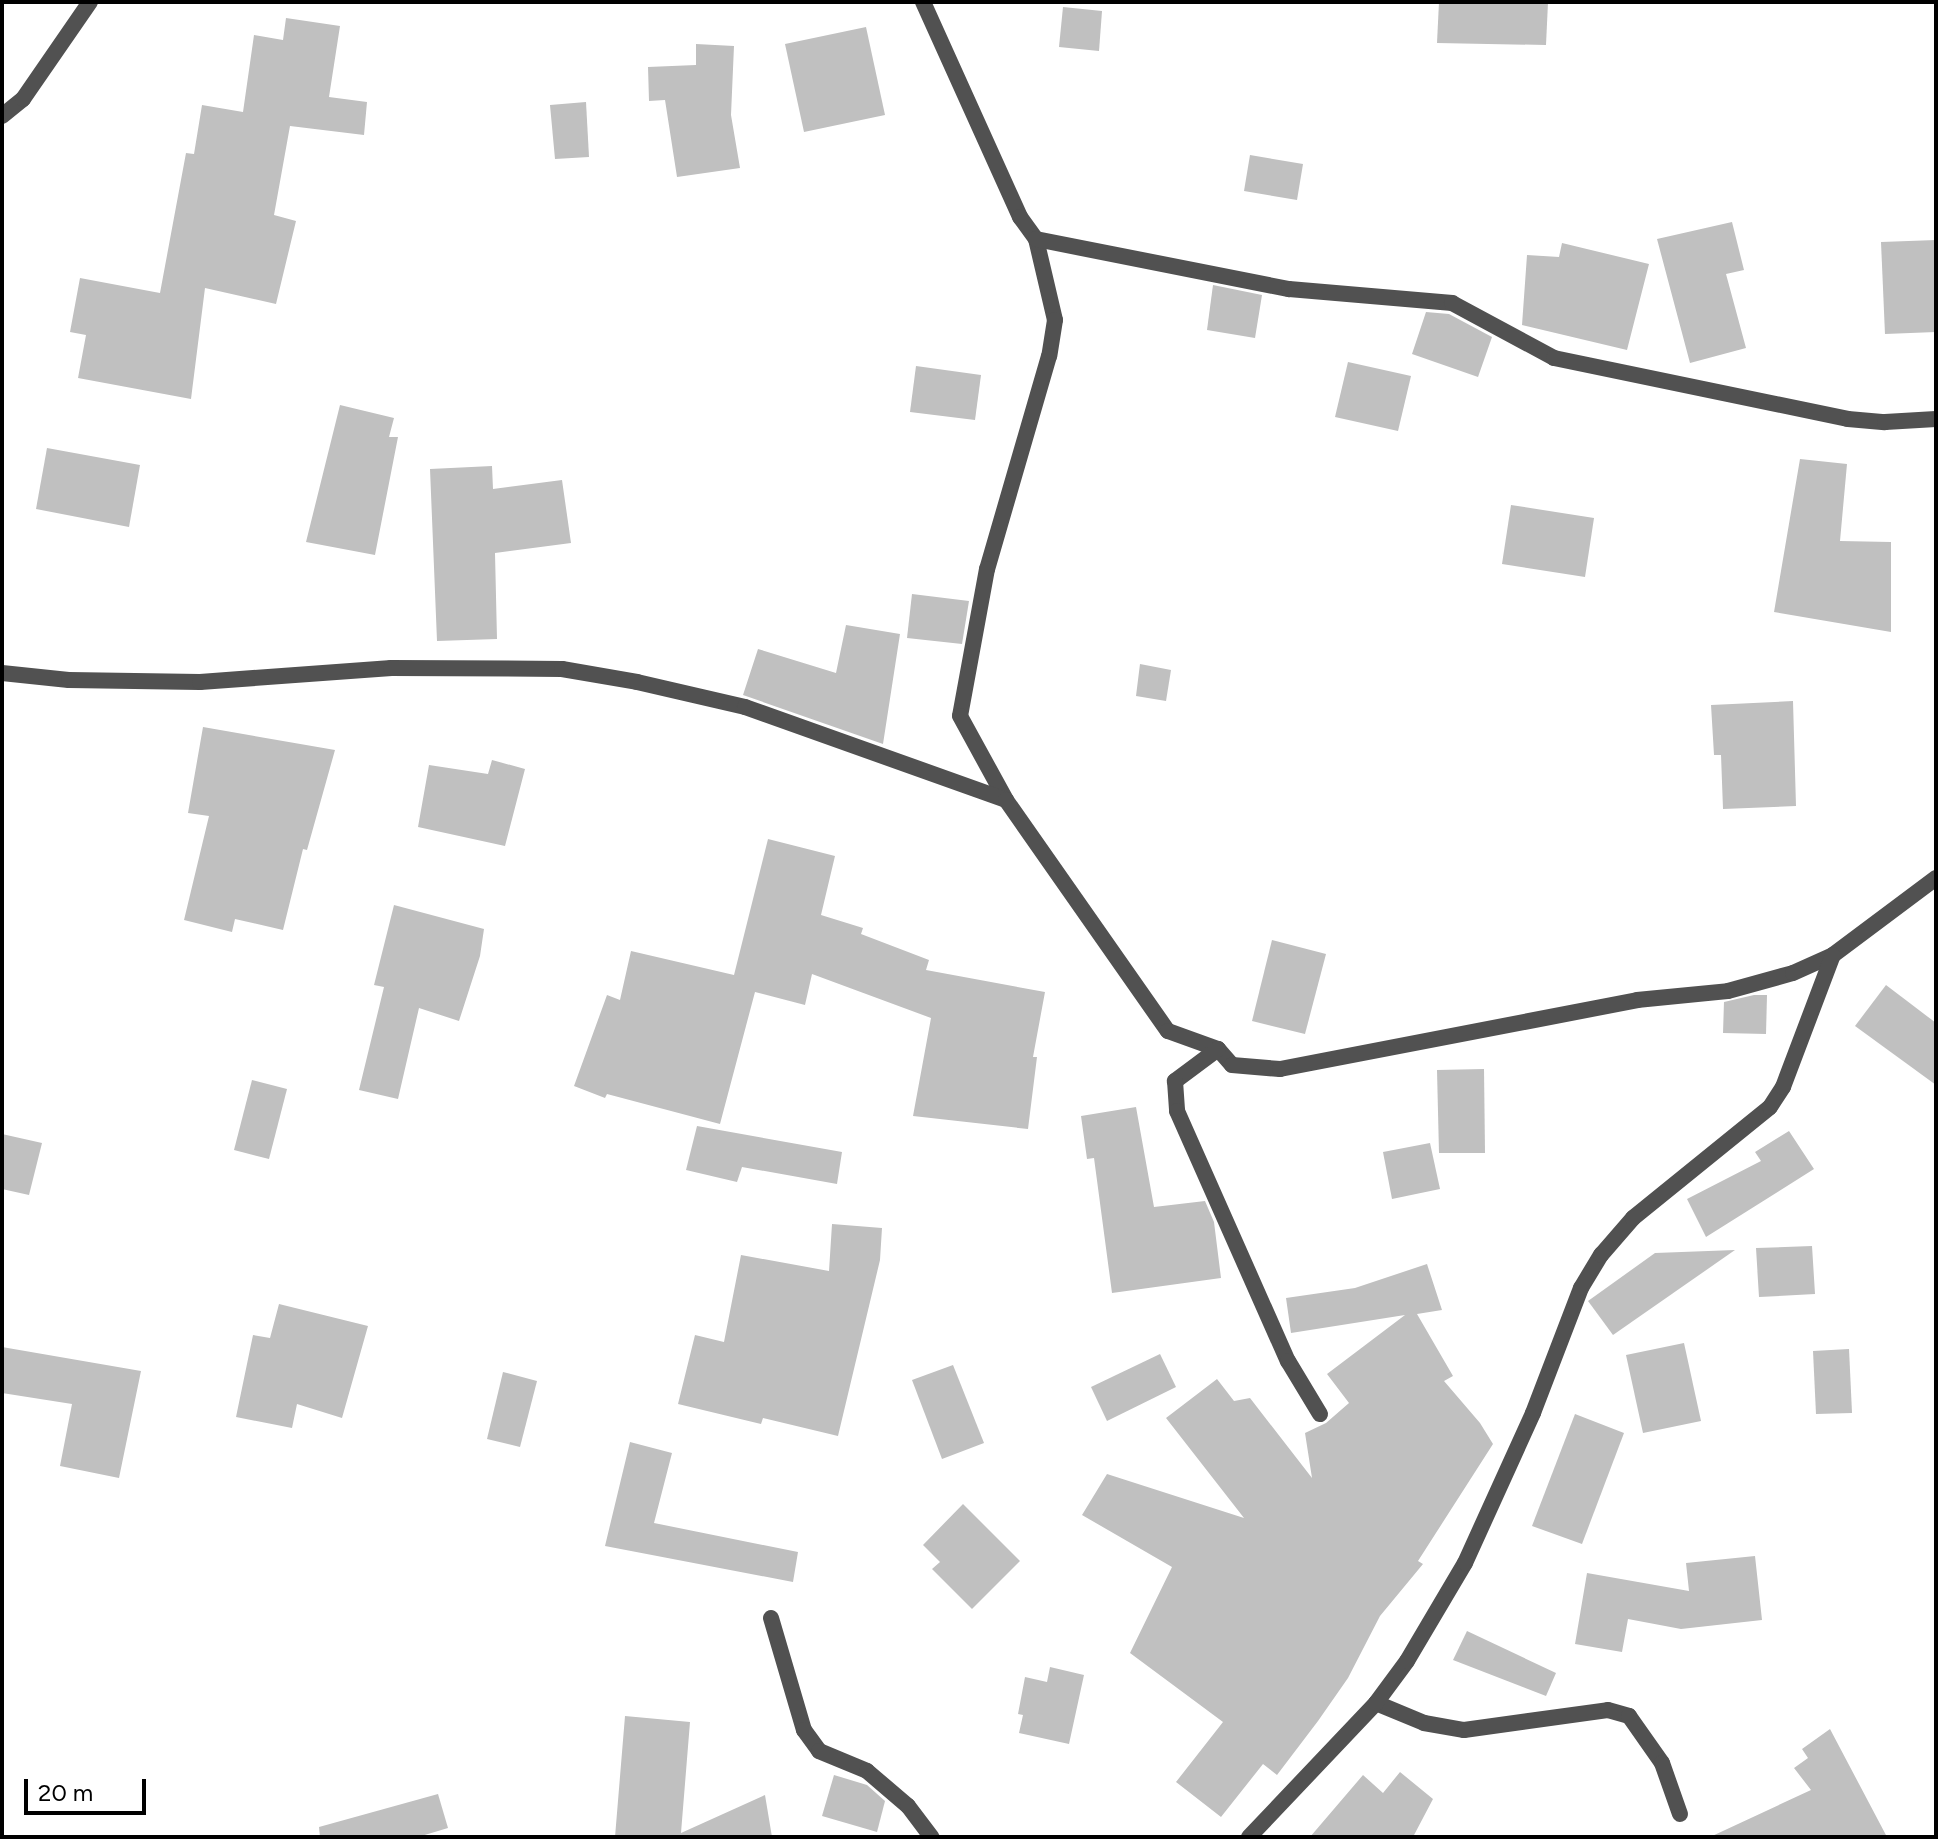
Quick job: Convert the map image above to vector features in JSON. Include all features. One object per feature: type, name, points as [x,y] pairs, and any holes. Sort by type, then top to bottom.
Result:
[{"type":"street","points":[[2,116],[23,99],[90,2]]},
{"type":"street","points":[[923,2],[1020,217],[1036,239],[1055,320],[1049,356],[987,569],[960,716],[1006,800],[1168,1031],[1218,1049],[1232,1065],[1280,1069],[1637,1000],[1728,991],[1793,973],[1833,955],[1936,878]]},
{"type":"street","points":[[1036,239],[1289,289],[1452,303],[1554,358],[1848,419],[1885,422],[1936,419]]},
{"type":"street","points":[[2,673],[69,680],[200,682],[391,668],[562,669],[637,682],[745,707],[1006,800]]},
{"type":"street","points":[[1249,1837],[1376,1703],[1407,1661],[1465,1563],[1533,1413],[1581,1288],[1601,1255],[1633,1218],[1770,1107],[1783,1087],[1833,955]]},
{"type":"street","points":[[1218,1049],[1175,1081],[1177,1111],[1288,1361],[1320,1414]]},
{"type":"street","points":[[771,1618],[804,1730],[819,1751],[867,1771],[908,1806],[931,1837]]},
{"type":"street","points":[[1376,1703],[1424,1723],[1464,1730],[1608,1710],[1629,1716],[1662,1763],[1680,1814]]},
{"type":"building","points":[[1439,2],[1548,2],[1546,45],[1437,43]]},
{"type":"building","points":[[1063,7],[1102,11],[1099,51],[1059,47]]},
{"type":"building","points":[[286,18],[340,26],[329,97],[367,102],[364,135],[290,126],[274,215],[296,221],[276,304],[205,288],[191,399],[78,378],[86,335],[70,332],[80,278],[160,293],[186,153],[194,154],[202,105],[243,112],[254,35],[283,40]]},
{"type":"building","points":[[866,27],[885,115],[804,132],[785,44]]},
{"type":"building","points":[[696,44],[734,46],[731,115],[740,168],[677,177],[665,100],[649,101],[648,67],[696,65]]},
{"type":"building","points":[[586,102],[589,157],[555,159],[550,105]]},
{"type":"building","points":[[1250,155],[1303,164],[1297,200],[1244,191]]},
{"type":"building","points":[[1732,222],[1744,270],[1726,274],[1746,348],[1690,363],[1657,239]]},
{"type":"building","points":[[1936,240],[1936,332],[1885,334],[1881,242]]},
{"type":"building","points":[[1562,243],[1649,264],[1627,350],[1522,325],[1527,255],[1559,257]]},
{"type":"building","points":[[1213,285],[1262,295],[1255,338],[1207,330]]},
{"type":"building","points":[[1426,312],[1449,314],[1492,337],[1478,377],[1412,354]]},
{"type":"building","points":[[1348,362],[1411,376],[1398,431],[1335,417]]},
{"type":"building","points":[[916,366],[981,375],[975,420],[910,412]]},
{"type":"building","points":[[340,405],[394,418],[389,437],[398,437],[375,555],[306,542]]},
{"type":"building","points":[[47,448],[140,465],[129,527],[36,509]]},
{"type":"building","points":[[1800,459],[1847,464],[1840,541],[1891,542],[1891,632],[1774,612]]},
{"type":"building","points":[[492,466],[493,489],[562,480],[571,543],[495,553],[497,639],[437,641],[430,469]]},
{"type":"building","points":[[1511,505],[1594,518],[1585,577],[1502,564]]},
{"type":"building","points":[[912,594],[969,601],[962,644],[907,638]]},
{"type":"building","points":[[846,625],[900,634],[883,744],[743,695],[758,649],[836,673]]},
{"type":"building","points":[[1140,664],[1171,670],[1166,701],[1136,696]]},
{"type":"building","points":[[1793,701],[1796,806],[1723,809],[1721,755],[1714,755],[1711,705]]},
{"type":"building","points":[[203,727],[335,750],[307,850],[303,849],[283,930],[235,919],[232,932],[184,920],[209,816],[188,813]]},
{"type":"building","points":[[492,760],[525,769],[505,846],[418,827],[429,765],[488,774]]},
{"type":"building","points":[[768,839],[835,856],[821,915],[863,928],[861,934],[929,960],[926,970],[1045,992],[1033,1057],[1037,1057],[1028,1129],[913,1116],[931,1018],[812,974],[805,1005],[755,992],[720,1124],[607,1094],[605,1098],[574,1086],[607,995],[620,1000],[631,951],[734,975]]},
{"type":"building","points":[[394,905],[484,929],[480,956],[459,1021],[419,1008],[398,1099],[359,1090],[384,987],[374,985]]},
{"type":"building","points":[[1272,940],[1326,954],[1305,1034],[1252,1021]]},
{"type":"building","points":[[1886,985],[1936,1023],[1936,1085],[1855,1026]]},
{"type":"building","points":[[1767,995],[1766,1034],[1723,1033],[1724,1002]]},
{"type":"building","points":[[1484,1069],[1485,1153],[1439,1153],[1437,1070]]},
{"type":"building","points":[[252,1080],[287,1089],[269,1159],[234,1150]]},
{"type":"building","points":[[1136,1107],[1154,1207],[1205,1201],[1214,1222],[1221,1278],[1112,1293],[1094,1158],[1087,1159],[1081,1116]]},
{"type":"building","points":[[697,1126],[842,1152],[837,1184],[742,1167],[737,1182],[686,1170]]},
{"type":"building","points":[[1789,1131],[1814,1169],[1706,1237],[1687,1199],[1761,1161],[1755,1152]]},
{"type":"building","points":[[2,1134],[42,1143],[29,1195],[2,1189]]},
{"type":"building","points":[[1430,1143],[1440,1189],[1392,1199],[1383,1152]]},
{"type":"building","points":[[832,1224],[882,1228],[880,1260],[838,1436],[763,1418],[761,1424],[678,1404],[695,1335],[724,1342],[741,1255],[829,1271]]},
{"type":"building","points":[[1812,1246],[1815,1294],[1759,1297],[1756,1248]]},
{"type":"building","points":[[1735,1250],[1613,1335],[1588,1301],[1655,1253]]},
{"type":"building","points":[[1427,1264],[1442,1310],[1417,1314],[1453,1376],[1444,1381],[1480,1423],[1493,1444],[1418,1561],[1423,1564],[1380,1616],[1348,1678],[1318,1721],[1277,1775],[1263,1764],[1221,1817],[1176,1782],[1223,1722],[1130,1653],[1172,1567],[1082,1515],[1107,1474],[1244,1518],[1166,1418],[1217,1379],[1234,1401],[1250,1398],[1312,1478],[1305,1433],[1326,1423],[1349,1403],[1327,1374],[1405,1315],[1291,1333],[1286,1298],[1355,1288]]},
{"type":"building","points":[[279,1304],[368,1326],[342,1418],[297,1404],[292,1428],[236,1417],[253,1335],[270,1338]]},
{"type":"building","points":[[1684,1343],[1701,1421],[1643,1433],[1626,1355]]},
{"type":"building","points":[[2,1347],[141,1371],[119,1478],[60,1466],[72,1404],[2,1393]]},
{"type":"building","points":[[1849,1349],[1852,1413],[1816,1414],[1813,1351]]},
{"type":"building","points":[[1160,1354],[1176,1387],[1107,1421],[1091,1387]]},
{"type":"building","points":[[953,1365],[984,1443],[942,1459],[912,1380]]},
{"type":"building","points":[[503,1372],[537,1381],[520,1447],[487,1439]]},
{"type":"building","points":[[1575,1414],[1624,1433],[1582,1544],[1532,1526]]},
{"type":"building","points":[[630,1442],[672,1453],[654,1523],[798,1552],[793,1582],[605,1546]]},
{"type":"building","points":[[963,1504],[1020,1561],[972,1609],[932,1569],[940,1562],[923,1545]]},
{"type":"building","points":[[1755,1556],[1762,1620],[1681,1629],[1628,1619],[1622,1652],[1575,1644],[1587,1573],[1689,1591],[1686,1563]]},
{"type":"building","points":[[1467,1631],[1556,1673],[1546,1696],[1453,1660]]},
{"type":"building","points":[[1050,1667],[1084,1675],[1069,1744],[1019,1733],[1023,1715],[1018,1714],[1025,1677],[1047,1682]]},
{"type":"building","points":[[625,1716],[690,1722],[681,1833],[765,1795],[772,1837],[615,1837]]},
{"type":"building","points":[[1830,1729],[1887,1837],[1710,1837],[1811,1790],[1794,1768],[1808,1758],[1802,1749]]},
{"type":"building","points":[[1400,1772],[1433,1799],[1413,1837],[1310,1837],[1363,1775],[1383,1793]]},
{"type":"building","points":[[834,1775],[867,1785],[885,1801],[877,1832],[822,1816]]},
{"type":"building","points":[[438,1794],[448,1828],[418,1837],[320,1837],[319,1827]]}]
